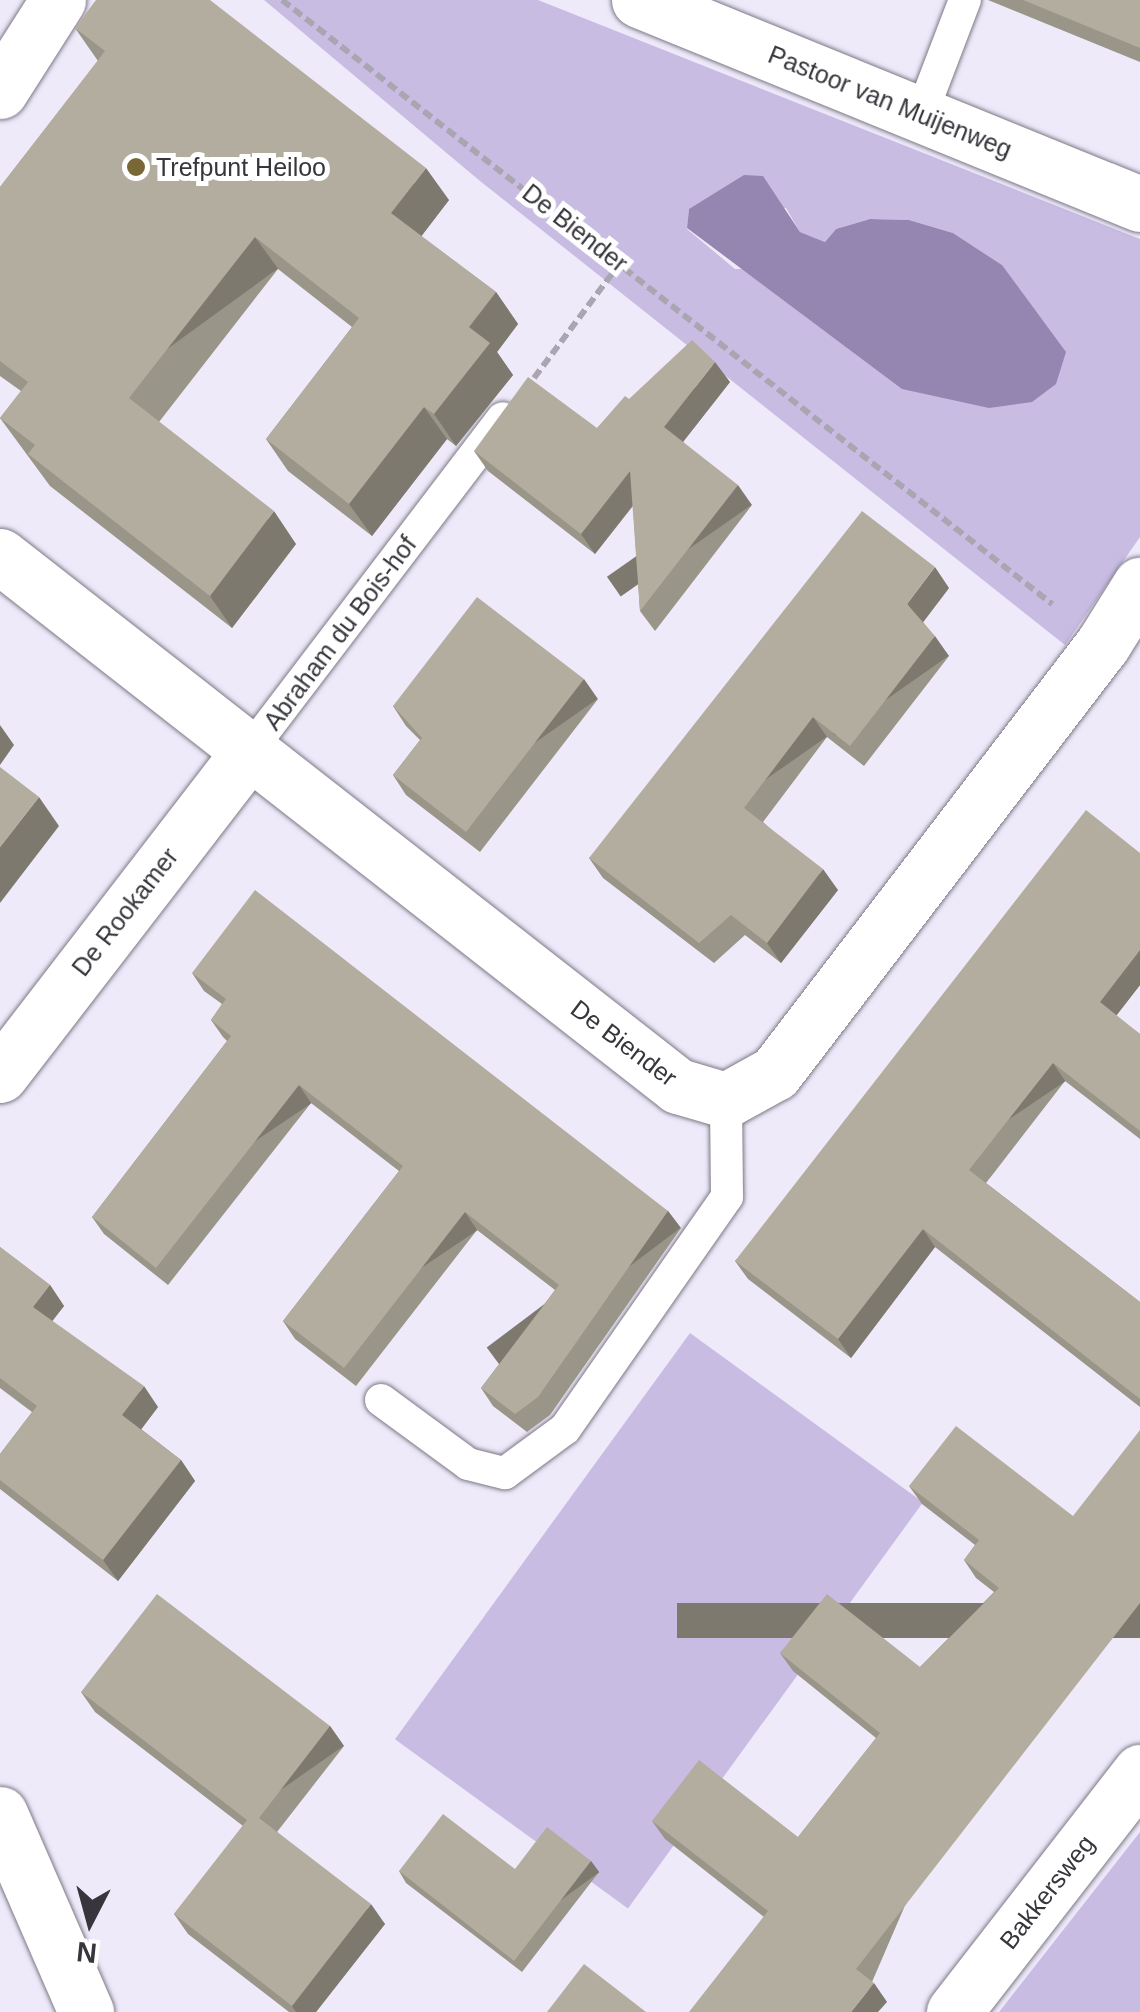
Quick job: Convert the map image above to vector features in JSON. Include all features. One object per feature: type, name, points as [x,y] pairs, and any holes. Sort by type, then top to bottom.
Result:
[{"type":"street","points":[[0,91],[58,0]]},
{"type":"street","name":"Pastoor van Muijenweg","points":[[639,0],[1140,204]]},
{"type":"street","name":"Abraham du Bois-hof","points":[[0,556],[250,750]]},
{"type":"street","points":[[726,1100],[774,1073],[1104,644],[1140,585]]},
{"type":"street","name":"De Rookamer","points":[[0,1074],[250,750]]},
{"type":"street","name":"De Biender","points":[[250,750],[678,1086],[726,1100]]},
{"type":"street","name":"Bakkersweg","points":[[954,2012],[1140,1772]]},
{"type":"street","points":[[0,1814],[86,2012]]},
{"type":"lane","points":[[921,115],[965,0]]},
{"type":"lane","name":"Abraham du Bois-hof","points":[[250,750],[524,391]]},
{"type":"lane","points":[[381,1400],[468,1464],[506,1473],[565,1428],[727,1197],[726,1100]]},
{"type":"path","name":"De Biender","points":[[282,0],[1104,644]]},
{"type":"path","points":[[524,391],[620,263]]},
{"type":"shaded area","points":[[264,0],[538,0],[1140,239],[1140,537],[1065,645],[480,181]],"holes":[[[786,208],[800,232],[825,242],[836,229],[870,219],[909,220],[953,233],[1002,265],[735,269],[687,229],[689,209]]]},
{"type":"shaded area","points":[[744,175],[763,176],[800,232],[825,242],[836,229],[870,219],[909,220],[953,233],[1002,265],[1066,352],[1056,384],[1032,402],[989,408],[902,389],[687,228],[689,209]]},
{"type":"shaded area","points":[[690,1333],[923,1502],[628,1908],[395,1739]]},
{"type":"shaded area","points":[[1140,1832],[1140,2012],[999,2012]]},
{"type":"building","points":[[96,0],[210,0],[426,168],[391,213],[496,292],[469,327],[490,343],[434,414],[424,407],[349,504],[266,439],[359,318],[255,237],[129,398],[274,511],[210,596],[28,454],[35,445],[0,418],[28,382],[0,361],[0,187],[105,51],[75,28]]},
{"type":"building","points":[[1023,0],[1140,0],[1140,48]]},
{"type":"building","points":[[692,340],[715,362],[664,427],[738,485],[640,611],[630,471],[581,534],[474,451],[528,377],[597,428],[625,396],[629,399]]},
{"type":"building","points":[[862,511],[935,567],[907,604],[935,636],[850,746],[813,717],[744,808],[823,869],[767,943],[731,915],[699,943],[589,858]]},
{"type":"building","points":[[477,597],[584,679],[466,832],[393,775],[422,738],[393,706]]},
{"type":"building","points":[[0,767],[39,797],[0,847]]},
{"type":"building","points":[[1086,810],[1140,853],[1140,950],[1100,1002],[1140,1034],[1140,1131],[1053,1063],[969,1170],[1140,1302],[1140,1399],[923,1229],[838,1339],[735,1261]]},
{"type":"building","points":[[255,890],[668,1211],[538,1397],[515,1414],[481,1388],[559,1285],[465,1212],[344,1368],[283,1321],[403,1166],[299,1085],[156,1268],[92,1217],[231,1036],[211,1020],[226,999],[192,973]]},
{"type":"building","points":[[0,1247],[50,1285],[33,1307],[144,1386],[122,1415],[181,1460],[103,1560],[0,1480],[0,1454],[37,1406],[0,1378]]},
{"type":"building","points":[[956,1426],[1073,1516],[1140,1430],[1140,1603],[856,1969],[874,1983],[851,2012],[689,2012],[768,1911],[652,1821],[699,1760],[798,1837],[880,1733],[780,1653],[827,1594],[920,1667],[999,1588],[964,1560],[979,1540],[909,1486]]},
{"type":"building","points":[[157,1594],[330,1726],[259,1818],[371,1904],[292,2006],[174,1914],[247,1820],[81,1692]]},
{"type":"building","points":[[443,1814],[515,1869],[547,1827],[591,1861],[514,1961],[399,1871]]},
{"type":"building","points":[[584,1964],[646,2012],[547,2012]]},
{"type":"place","name":"Trefpunt Heiloo","points":[[136,167]]}]
